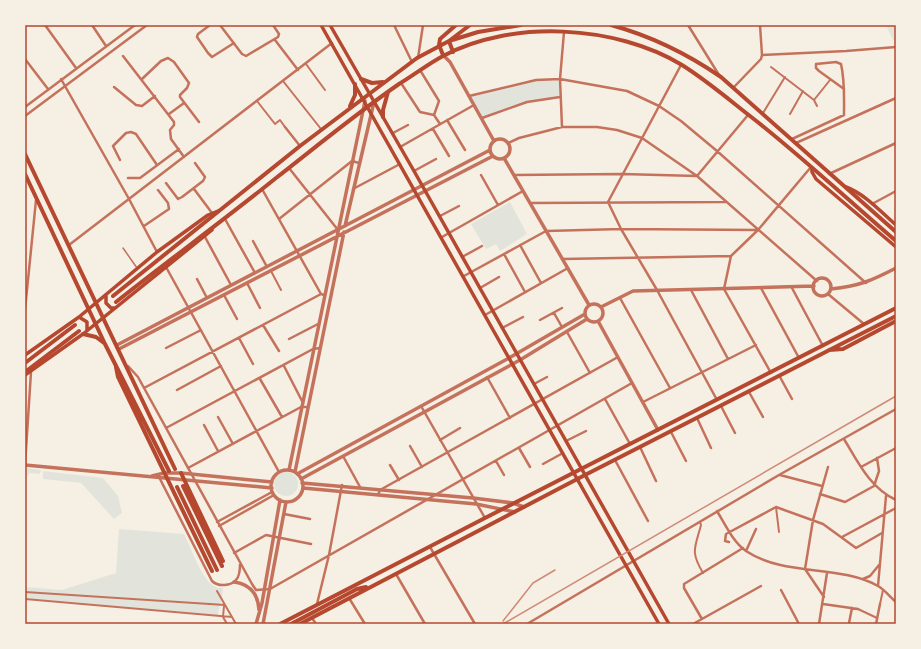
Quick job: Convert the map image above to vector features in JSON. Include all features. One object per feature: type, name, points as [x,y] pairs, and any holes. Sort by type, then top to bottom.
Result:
[{"type":"main road","points":[[321,25],[659,624]]},
{"type":"main road","points":[[330,25],[393,133],[669,624]]},
{"type":"main road","points":[[443,55],[439,45],[440,39],[456,25]]},
{"type":"main road","points":[[449,41],[470,25]]},
{"type":"main road","points":[[113,296],[300,146],[348,109],[364,100],[369,93],[417,58],[449,41],[478,32],[521,25]]},
{"type":"main road","points":[[611,25],[659,41],[700,62],[721,77],[896,232]]},
{"type":"main road","points":[[116,302],[225,219],[368,106],[443,55],[476,43],[506,35],[537,32],[587,32],[646,48],[682,65],[716,88],[766,128],[896,241]]},
{"type":"main road","points":[[449,41],[453,52]]},
{"type":"main road","points":[[361,79],[372,83],[385,82]]},
{"type":"main road","points":[[348,109],[355,95],[355,84]]},
{"type":"main road","points":[[383,117],[383,110],[388,92]]},
{"type":"main road","points":[[25,154],[126,363],[175,469]]},
{"type":"main road","points":[[812,168],[812,172],[816,179],[896,247]]},
{"type":"main road","points":[[25,174],[105,344],[169,471]]},
{"type":"main road","points":[[842,185],[853,189],[896,225]]},
{"type":"main road","points":[[25,355],[106,296],[157,252],[212,213],[221,210]]},
{"type":"main road","points":[[25,374],[31,372],[84,333],[205,237],[219,223]]},
{"type":"main road","points":[[106,296],[106,303],[111,308],[115,308]]},
{"type":"main road","points":[[280,624],[504,508],[792,363],[896,308]]},
{"type":"main road","points":[[300,624],[584,475],[780,377],[896,316]]},
{"type":"main road","points":[[78,317],[87,322],[84,333]]},
{"type":"main road","points":[[829,350],[836,351],[856,343],[896,321]]},
{"type":"main road","points":[[25,363],[75,325]]},
{"type":"main road","points":[[25,374],[79,331]]},
{"type":"main road","points":[[84,333],[96,337],[105,344]]},
{"type":"main road","points":[[792,363],[795,368]]},
{"type":"main road","points":[[116,365],[118,377],[166,478],[214,571],[177,487]]},
{"type":"main road","points":[[181,473],[223,561]]},
{"type":"main road","points":[[183,486],[222,566]]},
{"type":"main road","points":[[291,624],[358,589],[370,587]]},
{"type":"street","points":[[45,25],[76,68]]},
{"type":"street","points":[[92,25],[106,46]]},
{"type":"street","points":[[25,107],[135,25],[139,31]]},
{"type":"street","points":[[25,116],[147,25]]},
{"type":"street","points":[[210,25],[197,36],[212,57],[234,43]]},
{"type":"street","points":[[220,25],[242,54],[246,56],[274,40],[279,34],[273,25]]},
{"type":"street","points":[[394,25],[412,62]]},
{"type":"street","points":[[417,58],[424,25]]},
{"type":"street","points":[[688,25],[721,77]]},
{"type":"street","points":[[734,87],[761,59],[760,25]]},
{"type":"street","points":[[562,127],[560,79],[564,31]]},
{"type":"street","points":[[274,40],[298,70]]},
{"type":"street","points":[[69,245],[332,43]]},
{"type":"street","points":[[762,55],[846,52],[896,47]]},
{"type":"street","points":[[450,62],[453,52]]},
{"type":"street","points":[[443,55],[450,62],[494,141]]},
{"type":"street","points":[[123,56],[169,114],[175,124],[170,130],[171,139],[184,157]]},
{"type":"street","points":[[25,58],[48,89]]},
{"type":"street","points":[[142,79],[161,61],[168,58],[174,62],[189,83],[187,88],[180,95],[184,103],[199,122]]},
{"type":"street","points":[[791,139],[844,115],[844,89],[841,64],[836,62],[816,64],[816,68],[844,89]]},
{"type":"street","points":[[306,64],[326,90]]},
{"type":"street","points":[[608,202],[682,65]]},
{"type":"street","points":[[771,67],[814,100],[817,106]]},
{"type":"street","points":[[420,70],[439,101],[434,115]]},
{"type":"street","points":[[763,113],[785,78]]},
{"type":"street","points":[[61,79],[130,199],[157,252]]},
{"type":"street","points":[[468,96],[529,82],[560,79],[627,91],[659,106],[681,121],[779,204],[867,283]]},
{"type":"street","points":[[814,100],[830,80]]},
{"type":"street","points":[[283,81],[321,130]]},
{"type":"street","points":[[401,83],[420,112],[434,115],[440,124]]},
{"type":"street","points":[[114,87],[136,105],[142,106],[155,96]]},
{"type":"street","points":[[790,114],[803,91]]},
{"type":"street","points":[[481,118],[528,102],[560,97]]},
{"type":"street","points":[[795,143],[896,98]]},
{"type":"street","points":[[288,470],[364,100]]},
{"type":"street","points":[[257,101],[275,124],[280,120],[300,146]]},
{"type":"street","points":[[296,473],[307,407],[344,233],[344,226],[374,102]]},
{"type":"street","points":[[169,114],[184,103]]},
{"type":"street","points":[[400,147],[474,106]]},
{"type":"street","points":[[697,176],[748,115]]},
{"type":"street","points":[[447,120],[465,150]]},
{"type":"street","points":[[393,133],[408,125]]},
{"type":"street","points":[[508,143],[519,138],[562,127],[611,129],[642,138],[697,176],[817,281]]},
{"type":"street","points":[[433,128],[449,156]]},
{"type":"street","points":[[120,160],[113,146],[126,133],[131,132],[136,134],[157,165]]},
{"type":"street","points":[[118,347],[207,298],[490,150],[494,141],[500,139],[508,143]]},
{"type":"street","points":[[490,150],[493,156],[497,158],[504,158],[509,153],[508,143]]},
{"type":"street","points":[[829,174],[896,143]]},
{"type":"street","points":[[128,178],[140,178],[179,149]]},
{"type":"street","points":[[118,347],[191,312],[493,156]]},
{"type":"street","points":[[504,158],[589,305]]},
{"type":"street","points":[[414,171],[436,159]]},
{"type":"street","points":[[352,161],[360,163]]},
{"type":"street","points":[[279,219],[352,161]]},
{"type":"street","points":[[166,183],[178,199],[182,198],[203,181],[205,177],[195,163]]},
{"type":"street","points":[[353,190],[400,164]]},
{"type":"street","points":[[289,168],[338,230]]},
{"type":"street","points":[[771,373],[724,289],[731,256],[758,230],[779,204],[812,168]]},
{"type":"street","points":[[514,175],[622,174],[697,176]]},
{"type":"street","points":[[481,175],[498,205]]},
{"type":"street","points":[[194,189],[212,213]]},
{"type":"street","points":[[262,189],[323,295]]},
{"type":"street","points":[[144,226],[169,208],[168,203],[158,190]]},
{"type":"street","points":[[442,237],[523,191]]},
{"type":"street","points":[[872,204],[896,191]]},
{"type":"street","points":[[25,310],[36,199]]},
{"type":"street","points":[[608,202],[637,258],[657,290],[718,400]]},
{"type":"street","points":[[530,203],[727,202]]},
{"type":"street","points":[[439,217],[459,206]]},
{"type":"street","points":[[379,208],[382,213]]},
{"type":"street","points":[[225,219],[255,273]]},
{"type":"street","points":[[464,276],[546,231],[621,229],[758,230]]},
{"type":"street","points":[[205,237],[231,286]]},
{"type":"street","points":[[252,241],[267,267]]},
{"type":"street","points":[[520,245],[541,283]]},
{"type":"street","points":[[462,257],[482,246]]},
{"type":"street","points":[[504,254],[525,292]]},
{"type":"street","points":[[562,260],[731,256]]},
{"type":"street","points":[[166,267],[279,472]]},
{"type":"street","points":[[485,314],[568,268]]},
{"type":"street","points":[[831,289],[852,287],[867,283],[896,268]]},
{"type":"street","points":[[271,271],[281,290]]},
{"type":"street","points":[[480,288],[499,277]]},
{"type":"street","points":[[197,279],[207,298]]},
{"type":"street","points":[[828,294],[831,289],[830,283],[826,279],[820,279],[817,281],[814,286],[815,292],[819,295],[828,294],[865,325]]},
{"type":"street","points":[[246,283],[260,308]]},
{"type":"street","points":[[601,307],[633,291],[792,288],[814,286]]},
{"type":"street","points":[[761,288],[799,359]]},
{"type":"street","points":[[792,288],[823,346]]},
{"type":"street","points":[[692,290],[728,359]]},
{"type":"street","points":[[224,295],[237,319]]},
{"type":"street","points":[[144,388],[323,295]]},
{"type":"street","points":[[620,297],[670,388]]},
{"type":"street","points":[[594,303],[601,307],[603,313],[598,321],[592,322],[587,319],[585,309],[589,305],[594,303]]},
{"type":"street","points":[[540,320],[562,308]]},
{"type":"street","points":[[554,313],[562,328]]},
{"type":"street","points":[[296,473],[509,358],[585,314]]},
{"type":"street","points":[[502,328],[523,317]]},
{"type":"street","points":[[302,481],[343,456],[425,413],[487,377],[520,360],[587,319]]},
{"type":"street","points":[[598,321],[658,430]]},
{"type":"street","points":[[289,339],[318,324]]},
{"type":"street","points":[[263,325],[278,351]]},
{"type":"street","points":[[166,348],[201,330]]},
{"type":"street","points":[[567,332],[590,373]]},
{"type":"street","points":[[239,338],[253,364]]},
{"type":"street","points":[[643,402],[756,345]]},
{"type":"street","points":[[166,428],[260,379],[313,349],[320,348]]},
{"type":"street","points":[[378,495],[380,490],[618,357]]},
{"type":"street","points":[[126,363],[144,388],[194,481],[256,590],[270,589],[633,383]]},
{"type":"street","points":[[177,390],[221,366]]},
{"type":"street","points":[[284,366],[302,401]]},
{"type":"street","points":[[31,372],[25,465],[159,476],[273,492]]},
{"type":"street","points":[[487,377],[510,418]]},
{"type":"street","points":[[534,385],[547,377]]},
{"type":"street","points":[[780,377],[792,399]]},
{"type":"street","points":[[260,379],[282,417]]},
{"type":"street","points":[[458,386],[462,392]]},
{"type":"street","points":[[749,392],[763,416]]},
{"type":"street","points":[[605,399],[630,444]]},
{"type":"street","points":[[421,406],[485,518]]},
{"type":"street","points":[[721,406],[735,433]]},
{"type":"street","points":[[188,468],[301,407],[307,407]]},
{"type":"street","points":[[526,624],[717,511],[896,409]]},
{"type":"street","points":[[218,417],[233,444]]},
{"type":"street","points":[[696,418],[711,448]]},
{"type":"street","points":[[204,425],[218,451]]},
{"type":"street","points":[[440,440],[460,428]]},
{"type":"street","points":[[566,442],[586,430]]},
{"type":"street","points":[[670,431],[686,461]]},
{"type":"street","points":[[359,439],[363,446]]},
{"type":"street","points":[[844,439],[874,486],[886,496],[896,500]]},
{"type":"street","points":[[410,446],[422,467]]},
{"type":"street","points":[[640,447],[656,481]]},
{"type":"street","points":[[519,448],[530,467]]},
{"type":"street","points":[[861,467],[896,448]]},
{"type":"street","points":[[544,464],[563,453]]},
{"type":"street","points":[[343,456],[360,487]]},
{"type":"street","points":[[820,494],[845,502],[874,486],[879,471],[877,458]]},
{"type":"street","points":[[615,460],[648,521]]},
{"type":"street","points":[[496,461],[504,475]]},
{"type":"street","points":[[390,465],[398,480]]},
{"type":"street","points":[[824,597],[805,569],[813,520],[828,467]]},
{"type":"street","points":[[288,470],[296,473],[302,481],[303,488],[295,499],[286,502],[280,500],[273,492],[272,482],[279,472],[288,470]]},
{"type":"street","points":[[159,476],[164,473],[181,473],[272,482]]},
{"type":"street","points":[[779,475],[822,486]]},
{"type":"street","points":[[159,476],[212,581],[217,585],[234,582],[246,585],[253,591],[258,599],[259,615]]},
{"type":"street","points":[[302,481],[380,490],[473,498],[514,503],[524,507]]},
{"type":"street","points":[[317,604],[329,555],[342,485]]},
{"type":"street","points":[[303,488],[342,490],[425,500],[476,504],[504,508],[515,512]]},
{"type":"street","points":[[217,522],[273,492]]},
{"type":"street","points":[[219,526],[273,492]]},
{"type":"street","points":[[878,586],[886,496]]},
{"type":"street","points":[[256,624],[264,590],[280,500]]},
{"type":"street","points":[[263,624],[286,502]]},
{"type":"street","points":[[776,507],[779,532]]},
{"type":"street","points":[[729,542],[724,538],[726,534],[776,507],[813,520],[842,537],[856,548],[882,533]]},
{"type":"street","points":[[842,537],[896,508]]},
{"type":"street","points":[[717,511],[730,532],[746,551],[778,565],[863,579],[878,586],[896,602]]},
{"type":"street","points":[[284,514],[310,519]]},
{"type":"street","points":[[700,521],[701,525],[694,553],[695,559],[703,573]]},
{"type":"street","points":[[746,551],[756,529]]},
{"type":"street","points":[[234,552],[266,535],[311,544]]},
{"type":"street","points":[[430,547],[475,624]]},
{"type":"street","points":[[702,619],[684,588],[684,584],[743,548]]},
{"type":"street","points":[[234,582],[238,576],[240,563]]},
{"type":"street","points":[[863,579],[870,576],[880,565]]},
{"type":"street","points":[[819,624],[827,573]]},
{"type":"street","points":[[396,574],[425,624]]},
{"type":"street","points":[[693,624],[761,586]]},
{"type":"street","points":[[781,590],[799,624]]},
{"type":"street","points":[[876,624],[883,590]]},
{"type":"street","points":[[217,591],[236,624]]},
{"type":"street","points":[[25,592],[225,605]]},
{"type":"street","points":[[349,598],[365,624]]},
{"type":"street","points":[[25,599],[232,617]]},
{"type":"street","points":[[823,604],[858,609],[878,618]]},
{"type":"street","points":[[225,605],[223,617],[227,624]]},
{"type":"street","points":[[849,623],[852,608]]},
{"type":"street","points":[[312,618],[316,624]]},
{"type":"lane","points":[[123,248],[137,268]]},
{"type":"shaded area","points":[[886,25],[896,25],[896,40],[893,40]]},
{"type":"shaded area","points":[[560,79],[560,97],[527,102],[481,118],[468,96],[536,80]]},
{"type":"shaded area","points":[[510,202],[527,234],[500,251],[496,244],[486,249],[471,224]]},
{"type":"shaded area","points":[[25,468],[41,470],[40,474],[30,473],[25,478]]},
{"type":"shaded area","points":[[43,471],[103,478],[118,496],[122,513],[114,519],[81,483],[43,479]]},
{"type":"shaded area","points":[[286,472],[295,475],[298,484],[295,493],[286,496],[277,493],[274,484],[277,475]]},
{"type":"shaded area","points":[[119,529],[184,534],[199,567],[207,580],[218,588],[223,588],[218,615],[25,598],[25,587],[62,590],[116,573]]},
{"type":"railway","points":[[503,624],[896,396]]},
{"type":"railway","points":[[503,621],[533,583],[555,570]]}]
